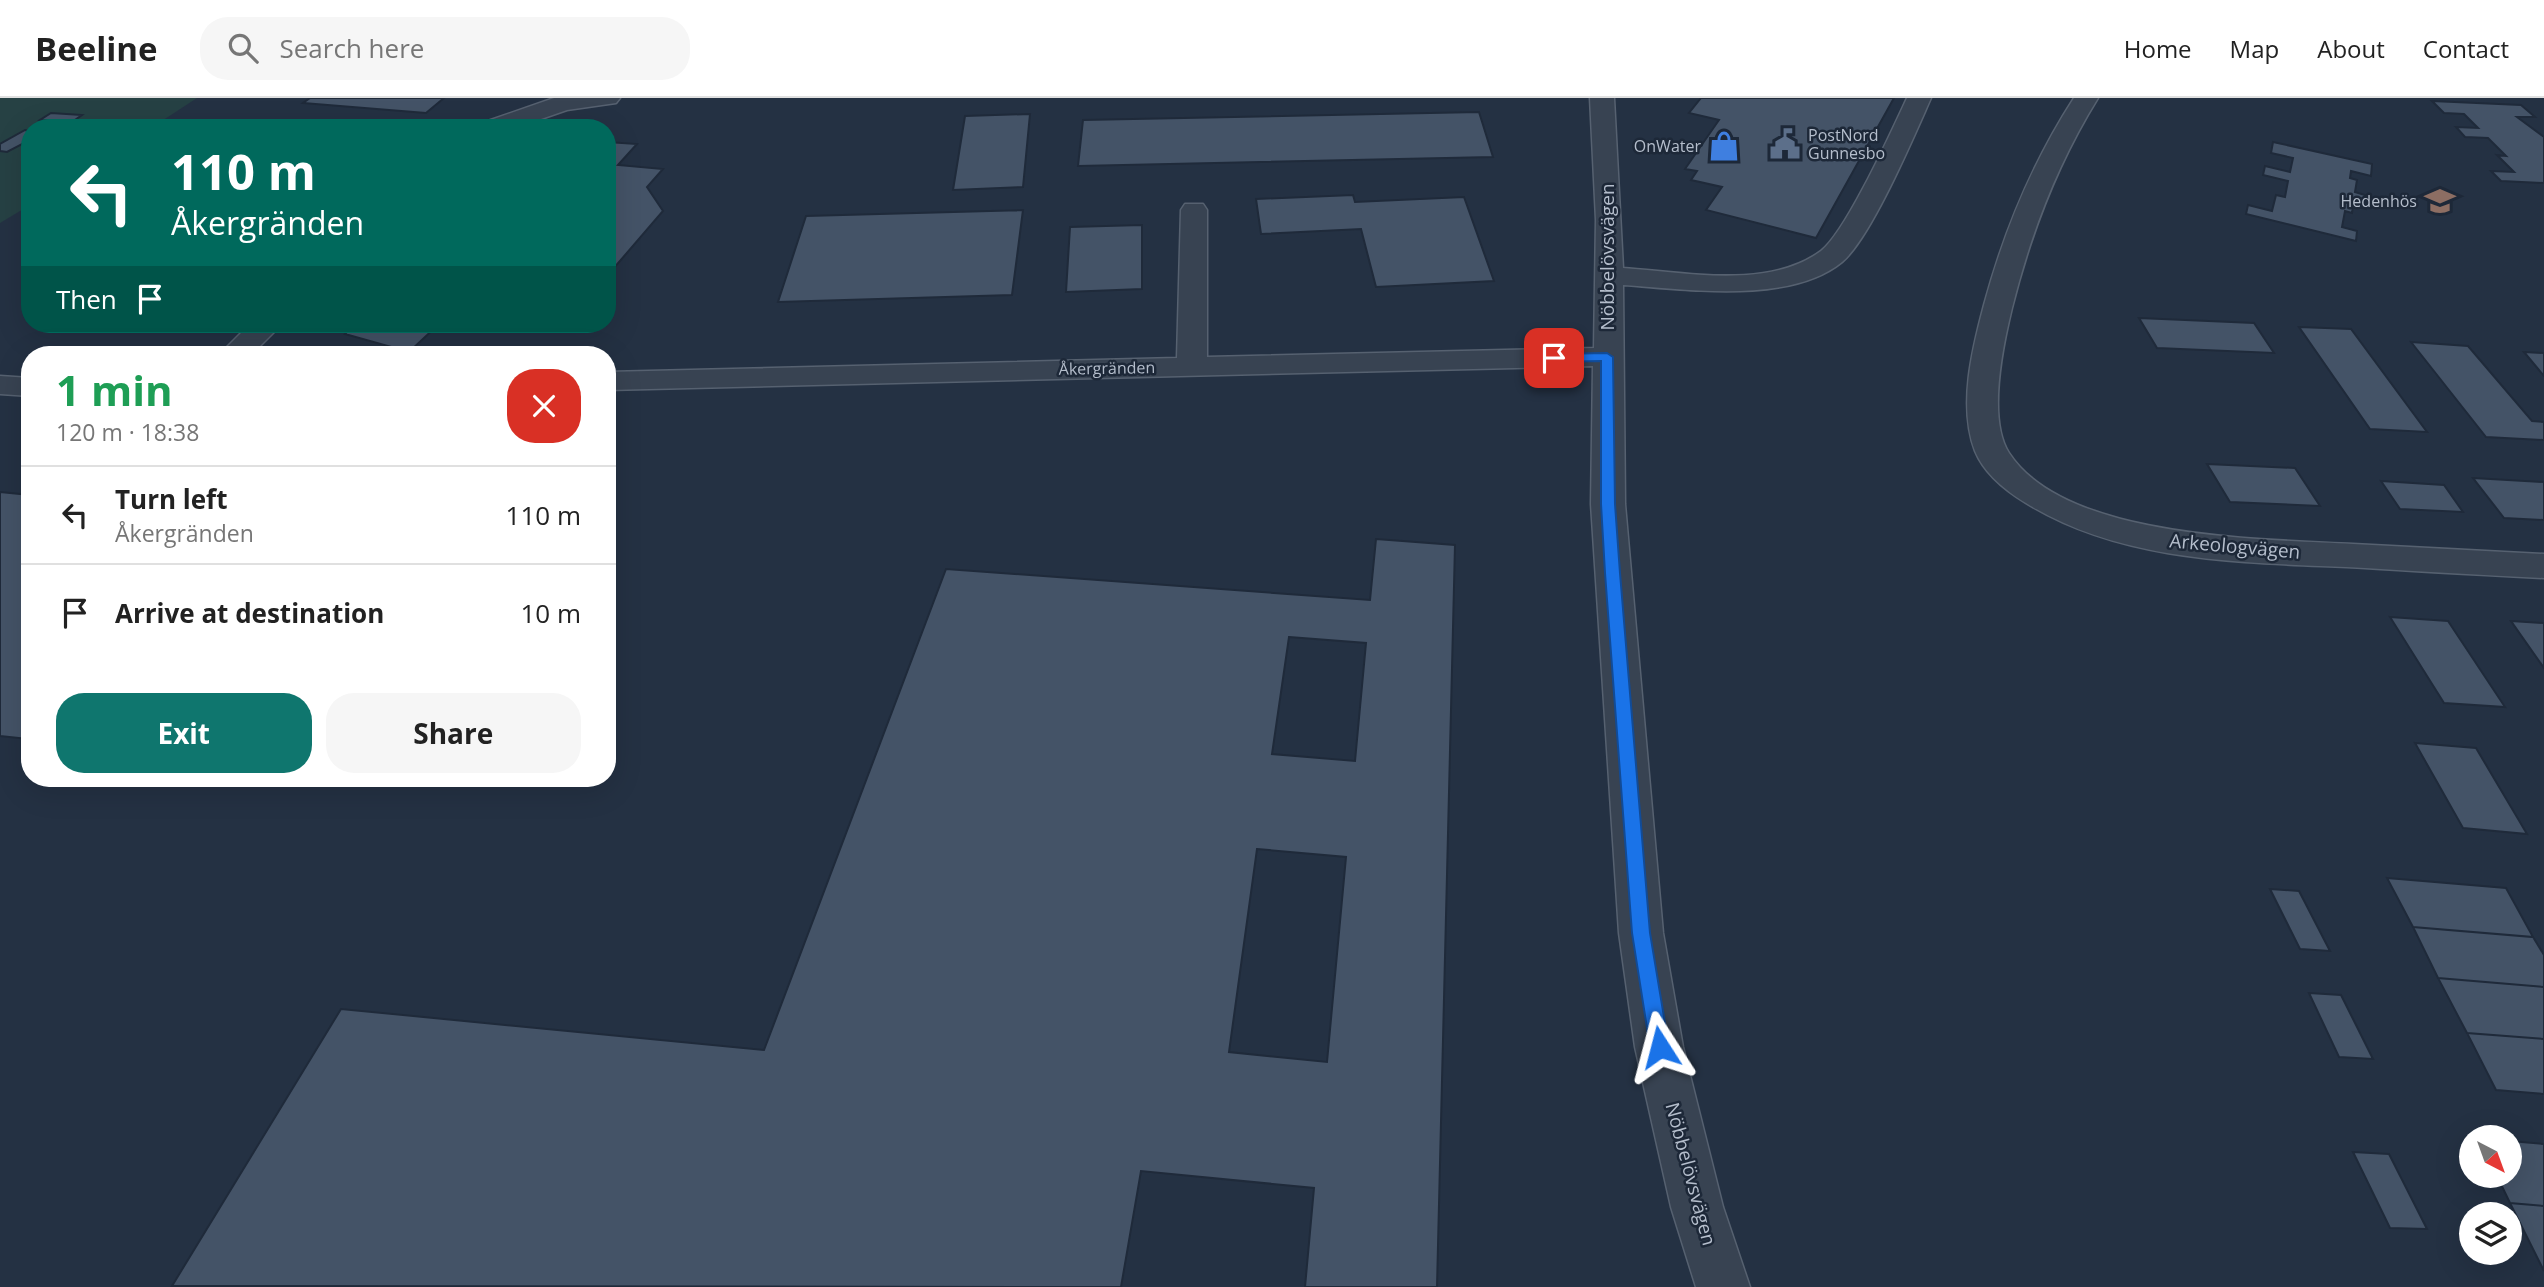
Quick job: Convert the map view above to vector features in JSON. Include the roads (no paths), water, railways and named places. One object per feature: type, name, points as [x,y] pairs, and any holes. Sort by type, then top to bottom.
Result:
[{"type":"street","points":[[517,119],[563,103],[608,98]]},
{"type":"street","name":"Nöbbelövsvägen","points":[[1602,98],[1609,276],[1609,531],[1641,933],[1660,1047],[1697,1207],[1723,1287]]},
{"type":"street","points":[[1609,276],[1760,281],[1787,276],[1834,255],[1919,98]]},
{"type":"street","name":"Arkeologvägen","points":[[2085,98],[2037,186],[1997,307],[1982,421],[1992,453],[2009,474],[2048,502],[2102,525],[2177,543],[2544,566]]},
{"type":"street","points":[[1192,366],[1194,210]]},
{"type":"street","points":[[244,346],[257,333]]},
{"type":"street","name":"Åkergränden","points":[[616,381],[1607,357]]},
{"type":"street","points":[[0,385],[21,386]]},
{"type":"place","name":"PostNord Gunnesbo","points":[[1785,144]]},
{"type":"place","name":"OnWater","points":[[1724,146]]},
{"type":"place","name":"Hedenhös","points":[[2440,201]]}]
